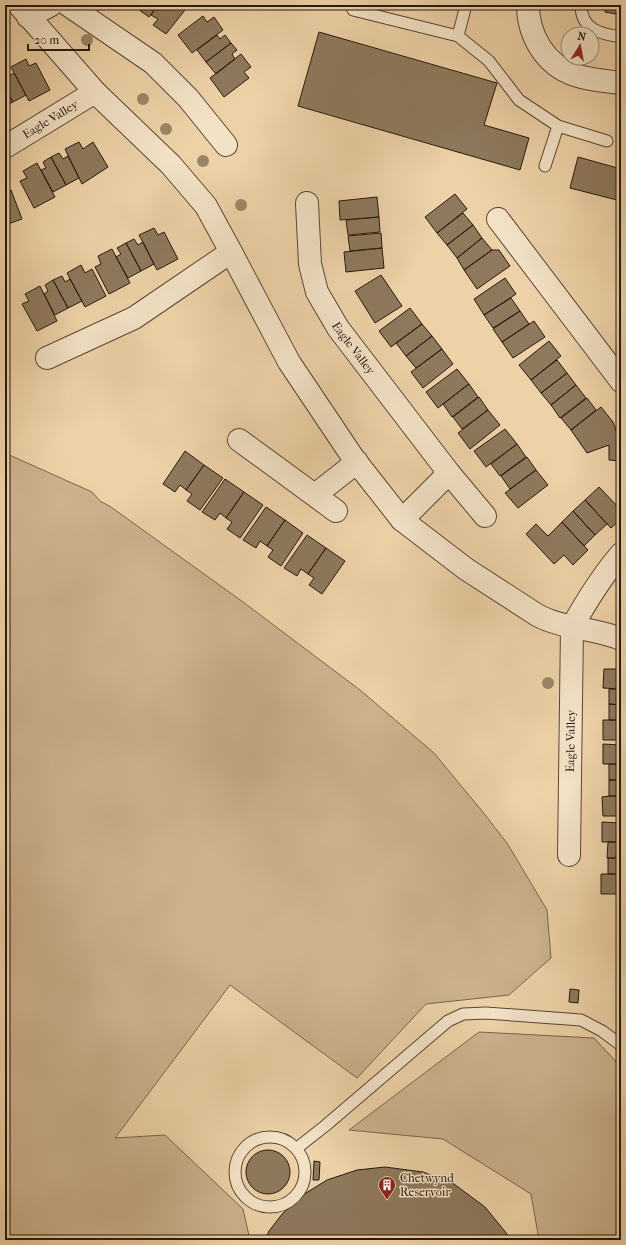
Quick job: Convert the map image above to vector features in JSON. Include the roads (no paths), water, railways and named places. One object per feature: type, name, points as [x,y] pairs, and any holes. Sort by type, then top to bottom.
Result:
[{"type":"street","points":[[51,5],[23,11],[95,92],[172,165],[206,206],[289,362],[357,462],[402,520],[466,569],[528,610],[547,620],[572,627],[607,633],[621,639]]},
{"type":"street","points":[[68,5],[153,63],[188,98],[226,145]]},
{"type":"street","points":[[528,5],[530,25],[535,39],[541,51],[551,61],[562,70],[576,76],[621,83]]},
{"type":"street","name":"Eagle Valley","points":[[5,147],[95,92]]},
{"type":"street","name":"Eagle Valley","points":[[307,203],[310,264],[317,292],[338,328],[449,473],[485,516]]},
{"type":"street","points":[[498,219],[621,381]]},
{"type":"street","points":[[47,358],[134,318],[231,252]]},
{"type":"street","points":[[239,440],[336,511]]},
{"type":"street","points":[[315,495],[357,462]]},
{"type":"street","points":[[402,520],[449,473]]},
{"type":"street","name":"Eagle Valley","points":[[569,855],[572,627],[586,601],[604,574],[621,554]]},
{"type":"lane","points":[[458,36],[466,5]]},
{"type":"lane","points":[[581,5],[583,16],[588,26],[603,34],[621,37]]},
{"type":"lane","points":[[354,10],[458,36],[489,60],[520,100],[558,126],[607,141]]},
{"type":"lane","points":[[545,166],[558,126]]},
{"type":"lane","points":[[297,1148],[448,1021],[463,1014],[486,1013],[581,1020],[621,1045]]},
{"type":"lane","points":[[276,1136],[287,1140],[297,1148],[303,1157],[306,1168],[305,1179],[301,1190],[294,1198],[284,1205],[273,1207],[261,1206],[250,1202],[242,1193],[236,1182],[234,1171],[237,1159],[243,1149],[252,1141],[264,1137],[276,1136]]},
{"type":"place","name":"Chetwynd Reservoir","points":[[387,1200]]}]
